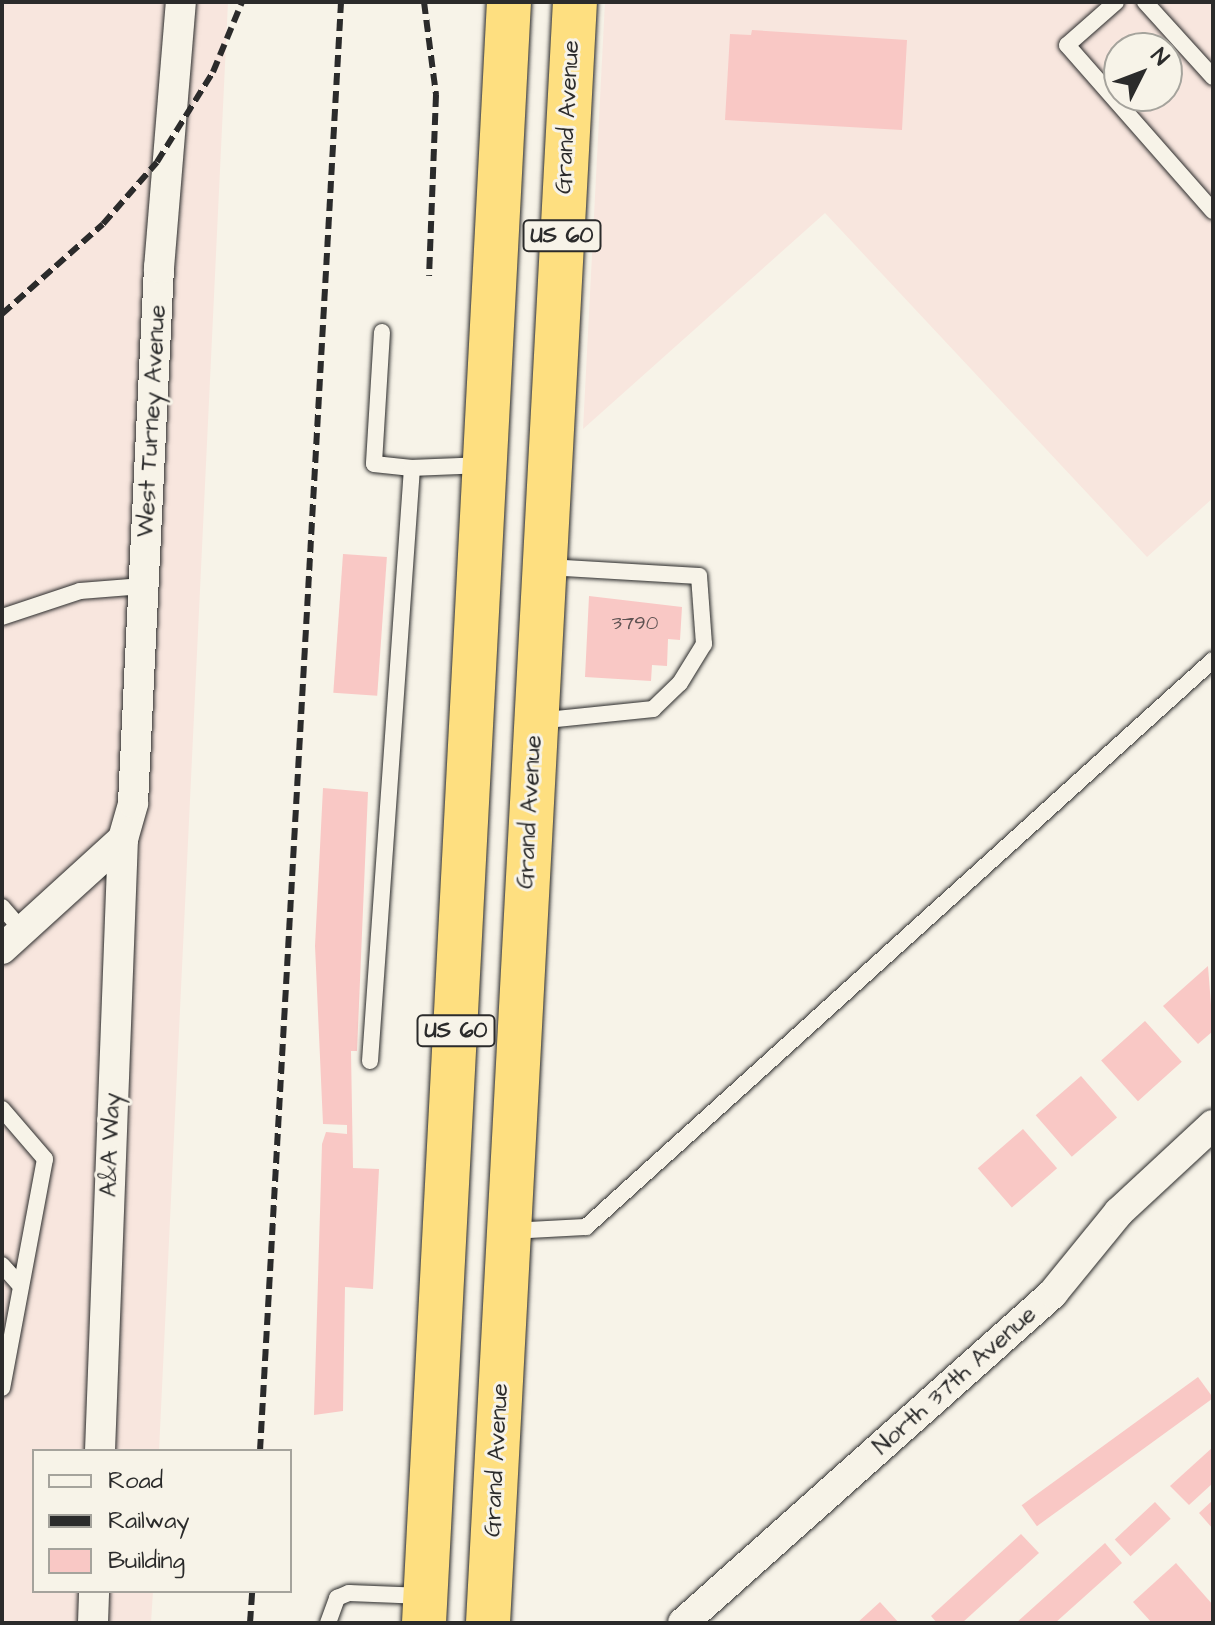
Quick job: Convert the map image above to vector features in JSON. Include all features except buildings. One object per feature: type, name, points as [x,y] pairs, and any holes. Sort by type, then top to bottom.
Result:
[{"type":"highway","name":"US 60","points":[[425,1610],[509,2]]},
{"type":"highway","name":"Grand Avenue","points":[[488,1623],[575,2]]},
{"type":"highway","points":[[485,465],[550,471]]},
{"type":"street","name":"West Turney Avenue","points":[[123,839],[133,803],[143,586],[181,2]]},
{"type":"street","points":[[12,940],[123,839]]},
{"type":"street","name":"A&A Way","points":[[100,1449],[123,839]]},
{"type":"street","name":"North 37th Avenue","points":[[683,1623],[1053,1293],[1119,1212],[1213,1125]]},
{"type":"street","points":[[93,1623],[94,1593]]},
{"type":"lane","points":[[1116,2],[1067,45],[1213,211]]},
{"type":"lane","points":[[1145,2],[1213,77]]},
{"type":"lane","points":[[382,332],[374,464],[412,468],[485,465]]},
{"type":"lane","points":[[370,1061],[412,468]]},
{"type":"lane","points":[[535,721],[653,709],[680,683],[704,644],[699,576],[544,567]]},
{"type":"lane","points":[[2,617],[80,591],[143,586]]},
{"type":"lane","points":[[509,1231],[586,1227],[1213,660]]},
{"type":"lane","points":[[2,907],[12,940]]},
{"type":"lane","points":[[2,1109],[45,1159],[2,1388]]},
{"type":"lane","points":[[2,1265],[21,1286]]},
{"type":"lane","points":[[328,1623],[337,1598],[349,1593],[425,1610]]},
{"type":"shaded area","points":[[2,2],[228,2],[159,1449],[32,1449],[32,1593],[153,1593],[151,1623],[2,1623]]},
{"type":"shaded area","points":[[605,2],[1213,2],[1213,498],[1147,557],[825,213],[583,429]]},
{"type":"railway","points":[[2,314],[103,224],[157,162],[213,72],[242,2]]},
{"type":"railway","points":[[260,1449],[341,2]]},
{"type":"railway","points":[[424,2],[436,95],[429,276]]},
{"type":"railway","points":[[250,1623],[252,1593]]}]
